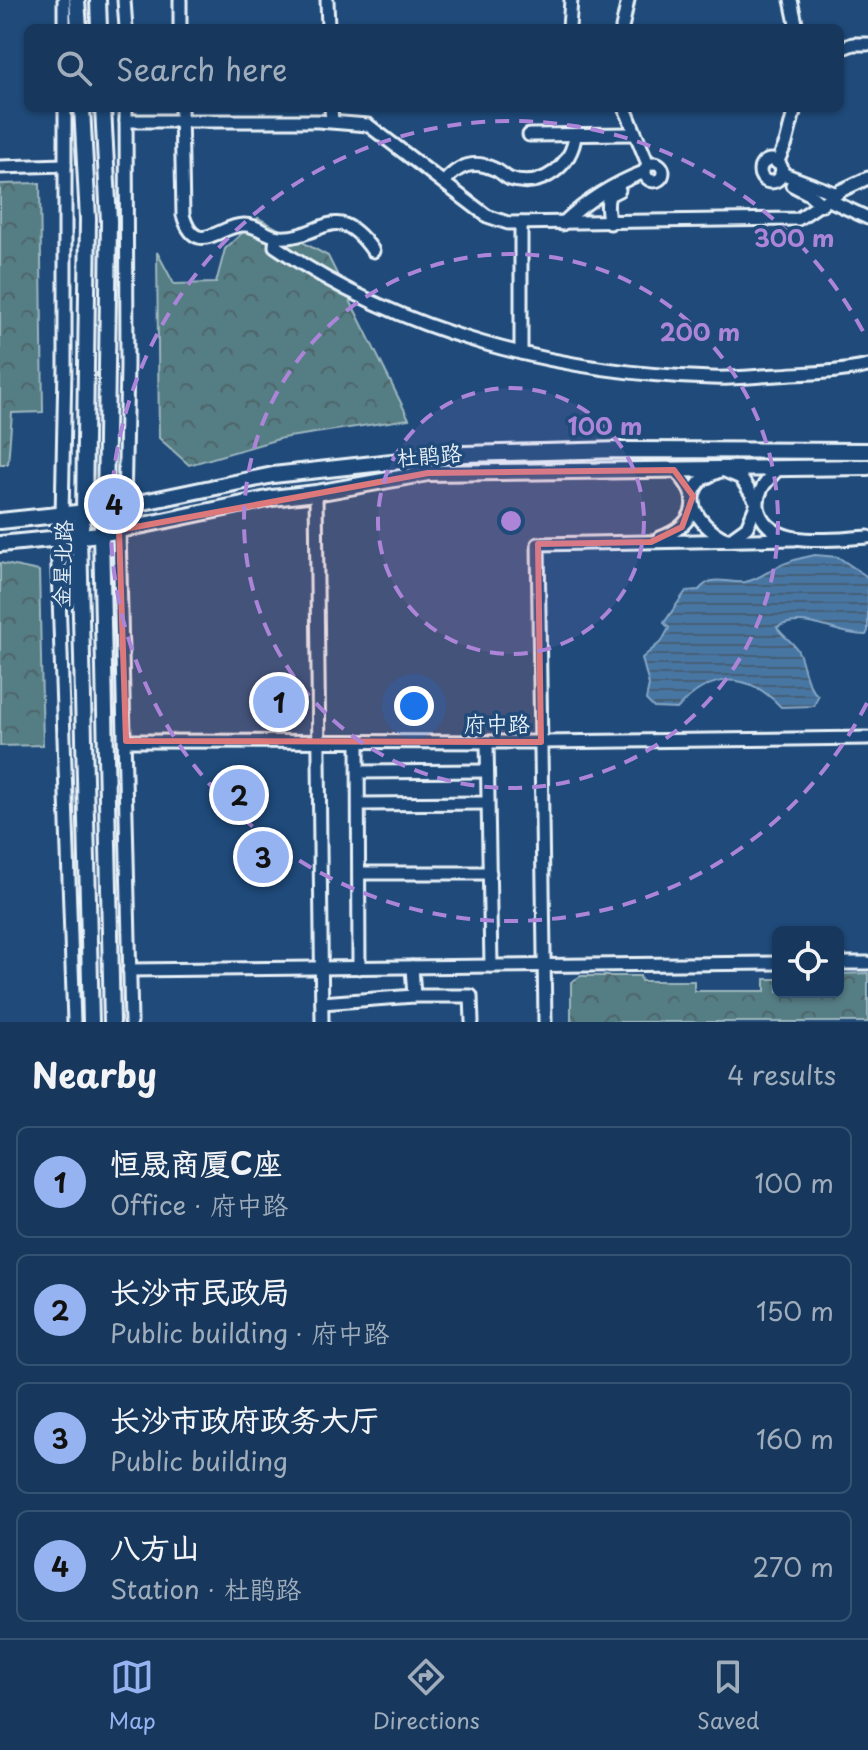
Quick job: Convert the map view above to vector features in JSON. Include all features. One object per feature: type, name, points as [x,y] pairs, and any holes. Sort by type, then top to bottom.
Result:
[{"type":"main road","points":[[77,0],[79,24]]},
{"type":"main road","points":[[98,0],[99,24]]},
{"type":"main road","name":"金星北路","points":[[82,112],[88,219],[84,513],[79,536],[91,1022]]},
{"type":"main road","name":"金星北路","points":[[103,112],[109,221],[105,510],[101,534],[112,1022]]},
{"type":"main road","name":"杜鹃路","points":[[0,521],[105,510],[273,475],[465,454],[621,450],[868,451]]},
{"type":"main road","name":"杜鹃路","points":[[0,544],[101,534],[272,498],[428,473],[868,467]]},
{"type":"street","points":[[64,0],[64,24]]},
{"type":"street","points":[[124,0],[126,24]]},
{"type":"street","points":[[180,0],[180,24]]},
{"type":"street","points":[[327,0],[328,24]]},
{"type":"street","points":[[569,24],[571,0]]},
{"type":"street","points":[[623,24],[628,0]]},
{"type":"street","points":[[791,0],[796,24]]},
{"type":"street","points":[[844,47],[868,44]]},
{"type":"street","points":[[65,112],[65,367],[62,516],[57,540],[74,1022]]},
{"type":"street","points":[[126,112],[124,506],[119,530],[131,1022]]},
{"type":"street","points":[[181,112],[183,215],[186,226],[205,238],[239,224],[276,237],[324,224],[341,224],[363,236],[373,251]]},
{"type":"street","points":[[331,112],[332,121]]},
{"type":"street","points":[[627,112],[646,171]]},
{"type":"street","points":[[778,172],[794,112]]},
{"type":"street","points":[[126,121],[332,121],[368,125],[487,216],[508,223],[798,219],[868,178]]},
{"type":"street","points":[[529,135],[635,134]]},
{"type":"street","points":[[444,182],[456,169],[470,165],[483,165],[510,179],[537,180],[559,169],[570,157],[575,135]]},
{"type":"street","points":[[0,167],[65,165]]},
{"type":"street","points":[[610,223],[606,210],[609,195],[646,171]]},
{"type":"street","points":[[562,224],[615,183],[646,171]]},
{"type":"street","points":[[778,172],[788,183],[829,200]]},
{"type":"street","points":[[778,172],[868,218]]},
{"type":"street","points":[[521,223],[521,353]]},
{"type":"street","points":[[276,237],[275,246],[303,265],[391,309],[460,335],[521,353],[590,367],[712,379],[846,371],[868,366]]},
{"type":"street","points":[[729,540],[747,527],[763,484],[779,468]]},
{"type":"street","points":[[674,470],[687,482],[704,526],[716,536],[729,540]]},
{"type":"street","points":[[651,542],[682,527],[692,512],[693,496],[700,482],[722,470],[741,478],[757,503],[762,518],[774,531],[795,539]]},
{"type":"street","points":[[316,493],[322,1022]]},
{"type":"street","points":[[545,1022],[538,544],[868,537]]},
{"type":"street","name":"府中路","points":[[126,741],[541,742],[868,738]]},
{"type":"street","points":[[358,742],[359,968]]},
{"type":"street","points":[[487,742],[491,966]]},
{"type":"street","points":[[359,772],[487,771]]},
{"type":"street","points":[[359,804],[487,803]]},
{"type":"street","points":[[360,873],[490,873]]},
{"type":"street","points":[[129,970],[772,963]]},
{"type":"street","points":[[844,963],[868,963]]},
{"type":"street","points":[[412,967],[414,996]]},
{"type":"street","points":[[322,1003],[414,996],[471,996],[472,1022]]},
{"type":"highlighted area","points":[[674,470],[693,496],[682,527],[651,542],[538,544],[541,742],[126,741],[119,530],[428,473]]},
{"type":"green space","points":[[40,183],[43,412],[12,413],[8,464],[0,464],[0,184]]},
{"type":"green space","points":[[258,218],[328,256],[409,419],[282,438],[189,465],[159,438],[157,252],[174,284],[216,283],[225,249]]},
{"type":"green space","points":[[0,563],[39,571],[43,745],[0,746]]},
{"type":"green space","points":[[868,973],[868,1022],[571,1022],[571,982],[581,976],[640,976],[641,981],[694,981],[694,991],[765,991],[765,979],[772,979],[772,998],[844,998],[844,974]]},
{"type":"water","points":[[815,555],[838,557],[866,576],[868,631],[866,635],[855,634],[800,622],[777,627],[799,653],[808,681],[818,696],[814,706],[781,707],[755,687],[729,681],[702,688],[677,709],[654,708],[646,700],[649,685],[642,658],[662,641],[669,628],[664,623],[686,591],[699,590],[715,581],[749,581],[784,564]]},
{"type":"place","name":"八方山","points":[[114,504]]},
{"type":"place","name":"恒晟商厦C座","points":[[279,702]]},
{"type":"place","name":"长沙市民政局","points":[[239,795]]},
{"type":"place","name":"长沙市政府政务大厅","points":[[263,857]]}]
